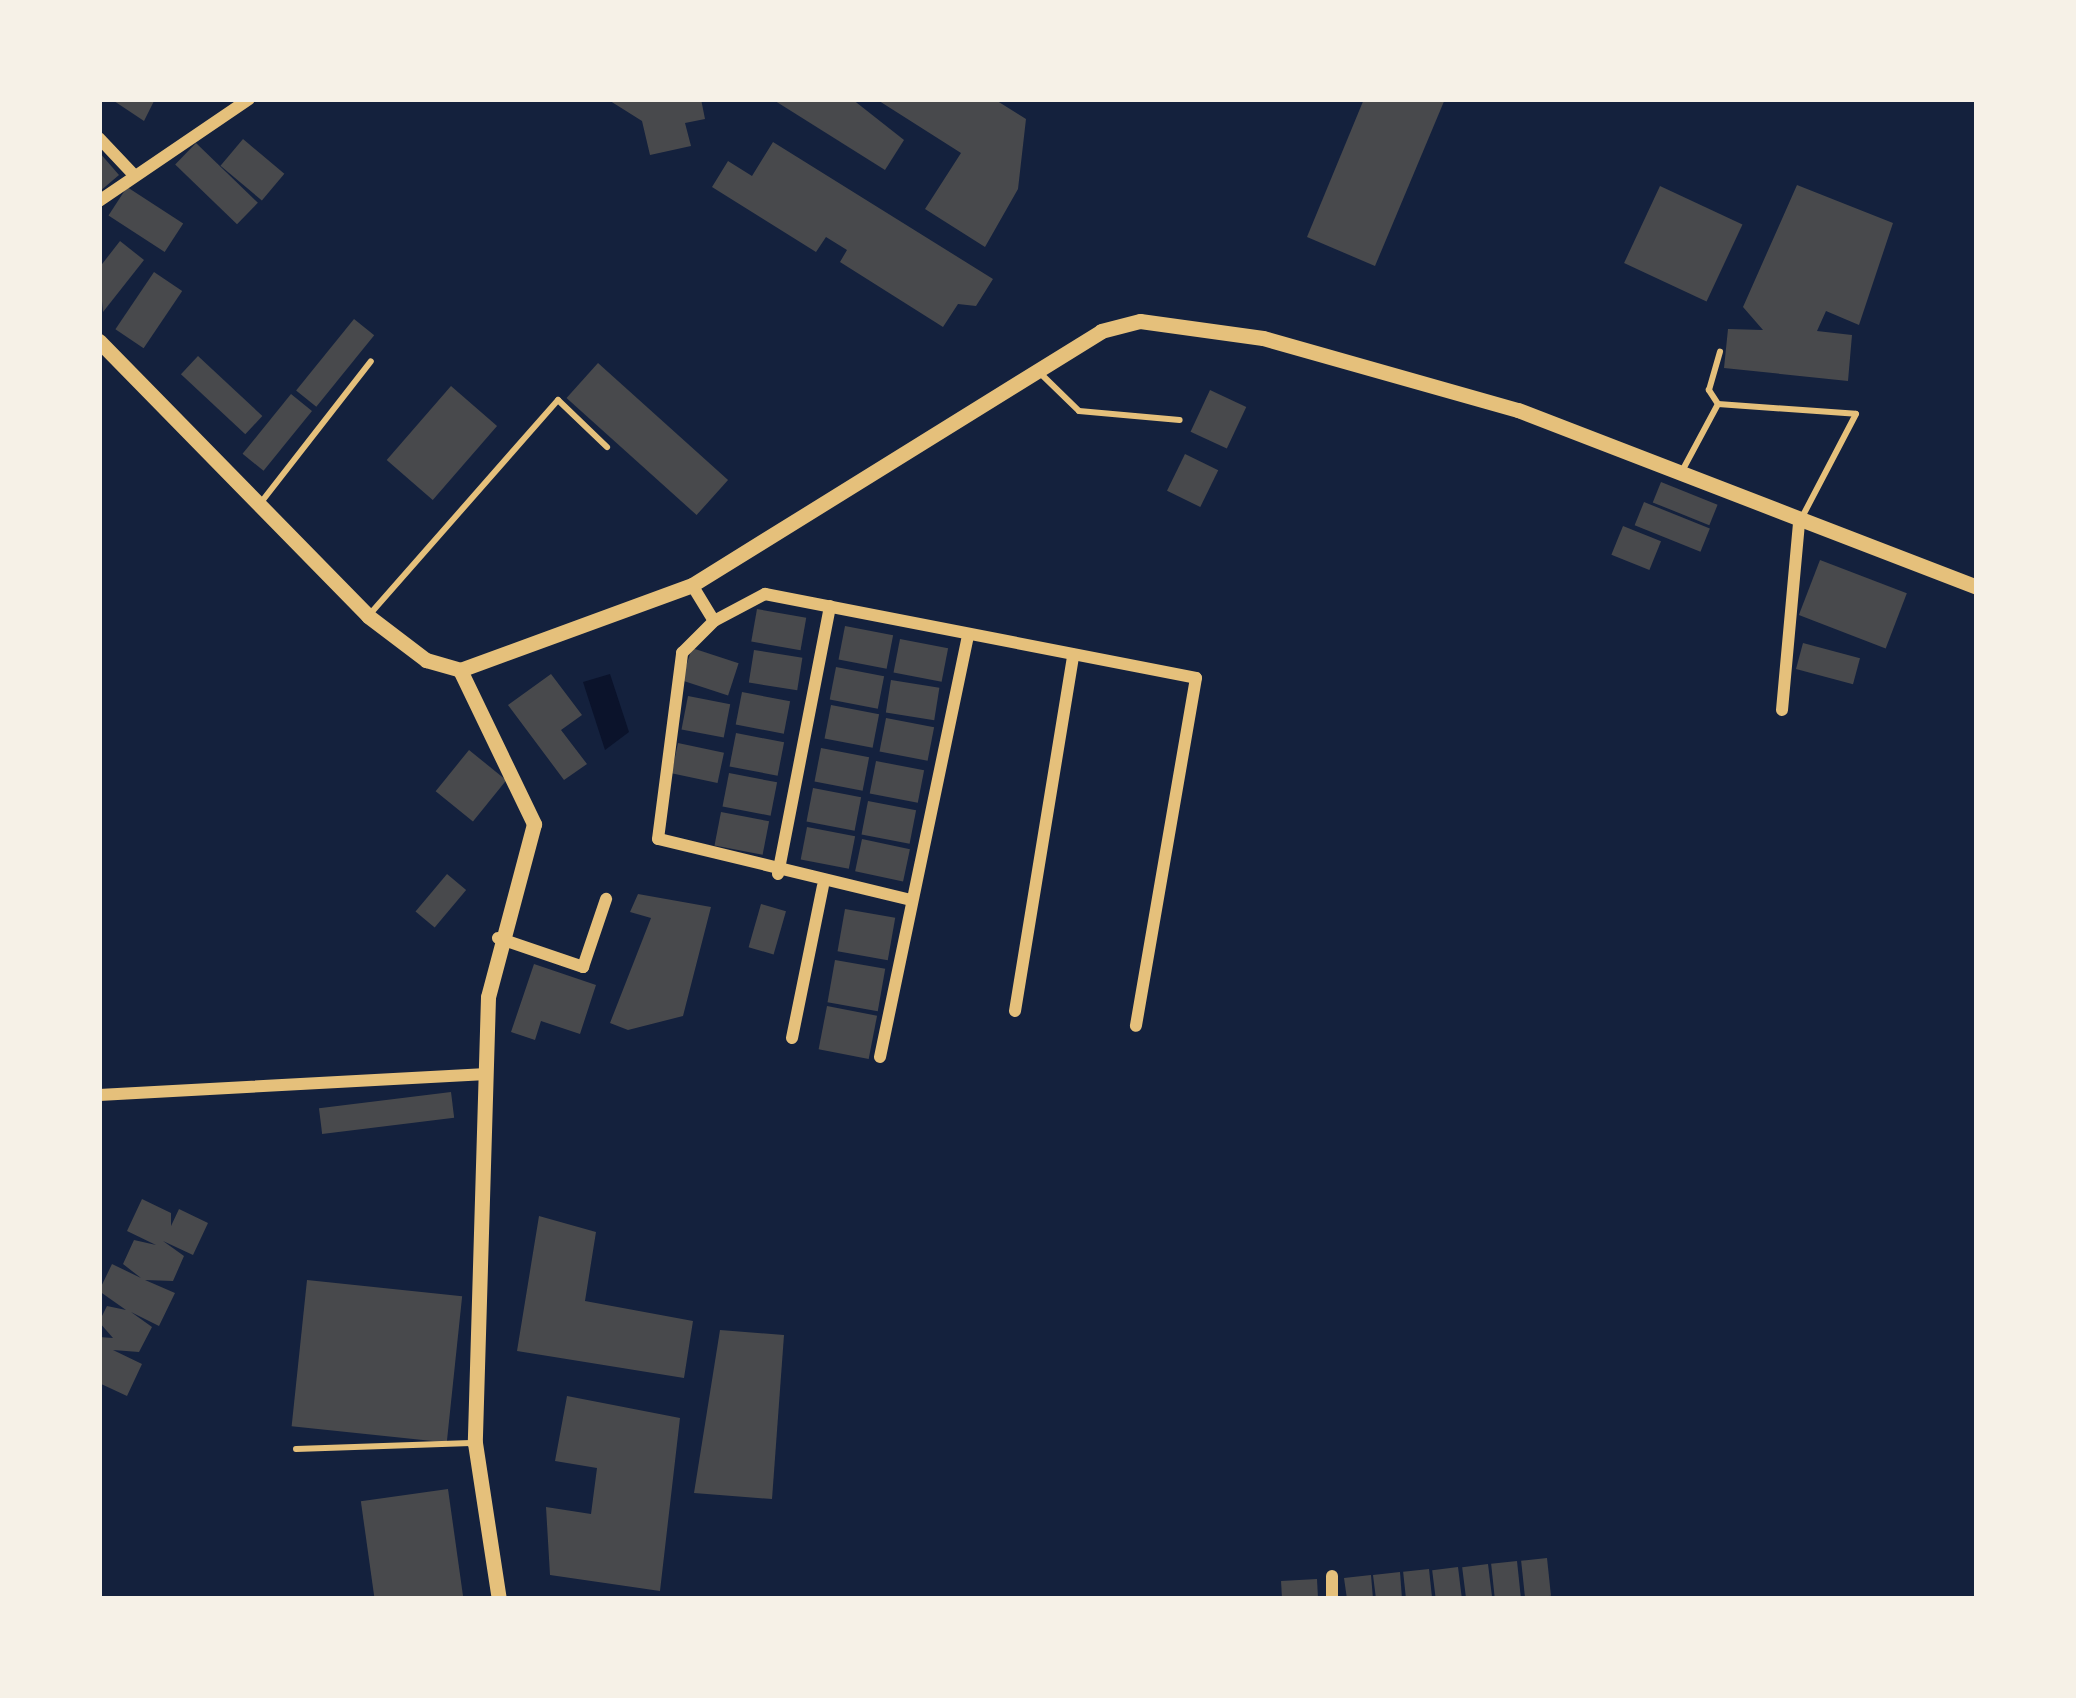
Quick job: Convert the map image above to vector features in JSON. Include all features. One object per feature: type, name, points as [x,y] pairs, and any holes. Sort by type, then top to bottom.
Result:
[{"type":"street","points":[[99,201],[249,99]]},
{"type":"street","points":[[99,137],[134,175]]},
{"type":"street","points":[[460,670],[692,585],[1101,331],[1193,322],[1518,410],[1977,587]]},
{"type":"street","points":[[99,341],[255,510],[368,616],[460,670],[534,824],[497,937],[486,1074],[475,1443],[499,1599]]},
{"type":"street","points":[[1782,710],[1799,522]]},
{"type":"street","points":[[692,585],[714,621]]},
{"type":"street","points":[[911,899],[823,886],[671,849],[653,821],[682,653],[714,621],[765,594],[1196,678],[1136,1026]]},
{"type":"street","points":[[778,874],[830,606]]},
{"type":"street","points":[[880,1057],[968,636]]},
{"type":"street","points":[[1015,1011],[1073,655]]},
{"type":"street","points":[[792,1038],[823,886]]},
{"type":"street","points":[[497,937],[583,967],[606,899]]},
{"type":"street","points":[[99,1095],[486,1074]]},
{"type":"street","points":[[1332,1576],[1332,1599]]},
{"type":"lane","points":[[1718,404],[1709,389],[1720,352]]},
{"type":"lane","points":[[255,510],[371,361]]},
{"type":"lane","points":[[1038,370],[1079,411],[1180,420]]},
{"type":"lane","points":[[368,616],[558,400],[607,447]]},
{"type":"lane","points":[[1680,474],[1718,404]]},
{"type":"lane","points":[[1718,404],[1856,414],[1799,522]]},
{"type":"lane","points":[[296,1448],[475,1443]]},
{"type":"water","points":[[610,674],[629,732],[605,750],[583,682]]},
{"type":"building","points":[[111,99],[155,99],[144,121]]},
{"type":"building","points":[[607,99],[701,99],[705,119],[685,123],[691,146],[650,155],[642,121]]},
{"type":"building","points":[[772,99],[852,99],[904,140],[885,170]]},
{"type":"building","points":[[876,99],[994,99],[1026,119],[1018,189],[985,247],[925,209],[961,153]]},
{"type":"building","points":[[1364,99],[1445,99],[1375,266],[1307,237]]},
{"type":"building","points":[[243,139],[284,174],[262,201],[221,166]]},
{"type":"building","points":[[773,142],[993,279],[976,306],[958,304],[943,327],[840,262],[847,250],[826,237],[816,252],[712,187],[728,161],[752,176]]},
{"type":"building","points":[[196,143],[258,203],[237,224],[175,165]]},
{"type":"building","points":[[99,152],[119,175],[99,192]]},
{"type":"building","points":[[1797,185],[1893,223],[1859,325],[1826,311],[1817,331],[1852,335],[1848,381],[1724,368],[1728,329],[1763,330],[1743,307]]},
{"type":"building","points":[[1660,186],[1742,224],[1707,301],[1624,263]]},
{"type":"building","points":[[127,187],[183,223],[165,252],[108,216]]},
{"type":"building","points":[[120,241],[144,260],[103,312],[99,268]]},
{"type":"building","points":[[154,272],[182,291],[144,348],[115,329]]},
{"type":"building","points":[[354,319],[374,335],[316,407],[296,390]]},
{"type":"building","points":[[198,356],[262,416],[245,434],[181,374]]},
{"type":"building","points":[[598,363],[728,480],[697,515],[567,398]]},
{"type":"building","points":[[451,386],[497,426],[433,500],[387,460]]},
{"type":"building","points":[[1210,390],[1246,407],[1227,449],[1191,432]]},
{"type":"building","points":[[291,394],[312,411],[264,471],[243,454]]},
{"type":"building","points":[[1185,454],[1218,470],[1200,507],[1167,491]]},
{"type":"building","points":[[1661,482],[1718,505],[1709,525],[1653,502]]},
{"type":"building","points":[[1644,502],[1710,529],[1700,552],[1635,525]]},
{"type":"building","points":[[1623,526],[1661,541],[1649,570],[1611,555]]},
{"type":"building","points":[[1820,560],[1907,593],[1886,648],[1799,615]]},
{"type":"building","points":[[757,609],[806,618],[801,650],[751,641]]},
{"type":"building","points":[[845,626],[893,635],[887,669],[839,659]]},
{"type":"building","points":[[900,639],[948,648],[942,682],[894,672]]},
{"type":"building","points":[[1803,643],[1860,658],[1853,684],[1796,669]]},
{"type":"building","points":[[692,648],[739,663],[728,695],[681,680]]},
{"type":"building","points":[[754,650],[802,658],[797,690],[749,683]]},
{"type":"building","points":[[836,667],[884,676],[878,709],[830,699]]},
{"type":"building","points":[[551,674],[582,715],[561,730],[587,764],[564,780],[508,705]]},
{"type":"building","points":[[891,680],[939,688],[934,720],[886,713]]},
{"type":"building","points":[[742,692],[790,701],[784,734],[736,724]]},
{"type":"building","points":[[688,696],[730,704],[724,738],[682,729]]},
{"type":"building","points":[[831,705],[879,714],[873,748],[825,738]]},
{"type":"building","points":[[886,718],[934,727],[928,761],[880,751]]},
{"type":"building","points":[[736,733],[784,742],[778,776],[730,766]]},
{"type":"building","points":[[678,743],[724,753],[718,783],[672,773]]},
{"type":"building","points":[[821,748],[869,757],[863,791],[815,781]]},
{"type":"building","points":[[469,750],[506,780],[473,821],[436,791]]},
{"type":"building","points":[[876,761],[924,770],[918,803],[870,793]]},
{"type":"building","points":[[729,773],[777,782],[771,816],[723,806]]},
{"type":"building","points":[[813,788],[861,797],[855,831],[807,821]]},
{"type":"building","points":[[868,801],[916,810],[910,844],[862,834]]},
{"type":"building","points":[[721,812],[769,821],[763,855],[715,845]]},
{"type":"building","points":[[807,827],[855,836],[849,869],[801,859]]},
{"type":"building","points":[[862,839],[910,849],[903,881],[855,871]]},
{"type":"building","points":[[447,874],[466,890],[435,928],[416,912]]},
{"type":"building","points":[[638,894],[711,907],[683,1016],[628,1030],[610,1023],[651,918],[630,912]]},
{"type":"building","points":[[761,904],[786,911],[774,954],[749,947]]},
{"type":"building","points":[[845,909],[895,918],[888,960],[838,951]]},
{"type":"building","points":[[835,960],[885,969],[878,1011],[828,1002]]},
{"type":"building","points":[[534,964],[596,985],[580,1034],[541,1021],[535,1040],[511,1032]]},
{"type":"building","points":[[827,1006],[877,1016],[869,1059],[819,1049]]},
{"type":"building","points":[[451,1092],[454,1118],[322,1134],[319,1108]]},
{"type":"building","points":[[142,1199],[171,1213],[171,1226],[179,1209],[208,1223],[193,1255],[163,1241],[184,1256],[173,1281],[145,1280],[175,1293],[159,1326],[131,1312],[152,1327],[139,1352],[113,1350],[142,1364],[127,1396],[99,1383],[99,1337],[113,1338],[99,1322],[107,1306],[126,1310],[99,1291],[112,1264],[141,1278],[123,1264],[134,1240],[156,1245],[127,1231]]},
{"type":"building","points":[[539,1216],[596,1232],[585,1301],[693,1321],[684,1378],[517,1351]]},
{"type":"building","points":[[307,1280],[462,1296],[447,1443],[292,1426]]},
{"type":"building","points":[[720,1330],[784,1335],[772,1499],[694,1493]]},
{"type":"building","points":[[567,1396],[680,1418],[660,1591],[550,1575],[546,1507],[591,1514],[597,1468],[555,1461]]},
{"type":"building","points":[[448,1489],[463,1599],[375,1599],[361,1501]]},
{"type":"building","points":[[1547,1558],[1551,1596],[1525,1599],[1521,1561]]},
{"type":"building","points":[[1517,1561],[1521,1599],[1495,1599],[1491,1564]]},
{"type":"building","points":[[1488,1564],[1492,1599],[1466,1599],[1462,1567]]},
{"type":"building","points":[[1458,1567],[1462,1599],[1436,1599],[1432,1570]]},
{"type":"building","points":[[1429,1569],[1432,1599],[1406,1599],[1403,1572]]},
{"type":"building","points":[[1400,1572],[1402,1599],[1376,1599],[1373,1575]]},
{"type":"building","points":[[1371,1575],[1373,1599],[1347,1599],[1344,1578]]},
{"type":"building","points":[[1317,1579],[1318,1599],[1282,1599],[1281,1581]]}]
